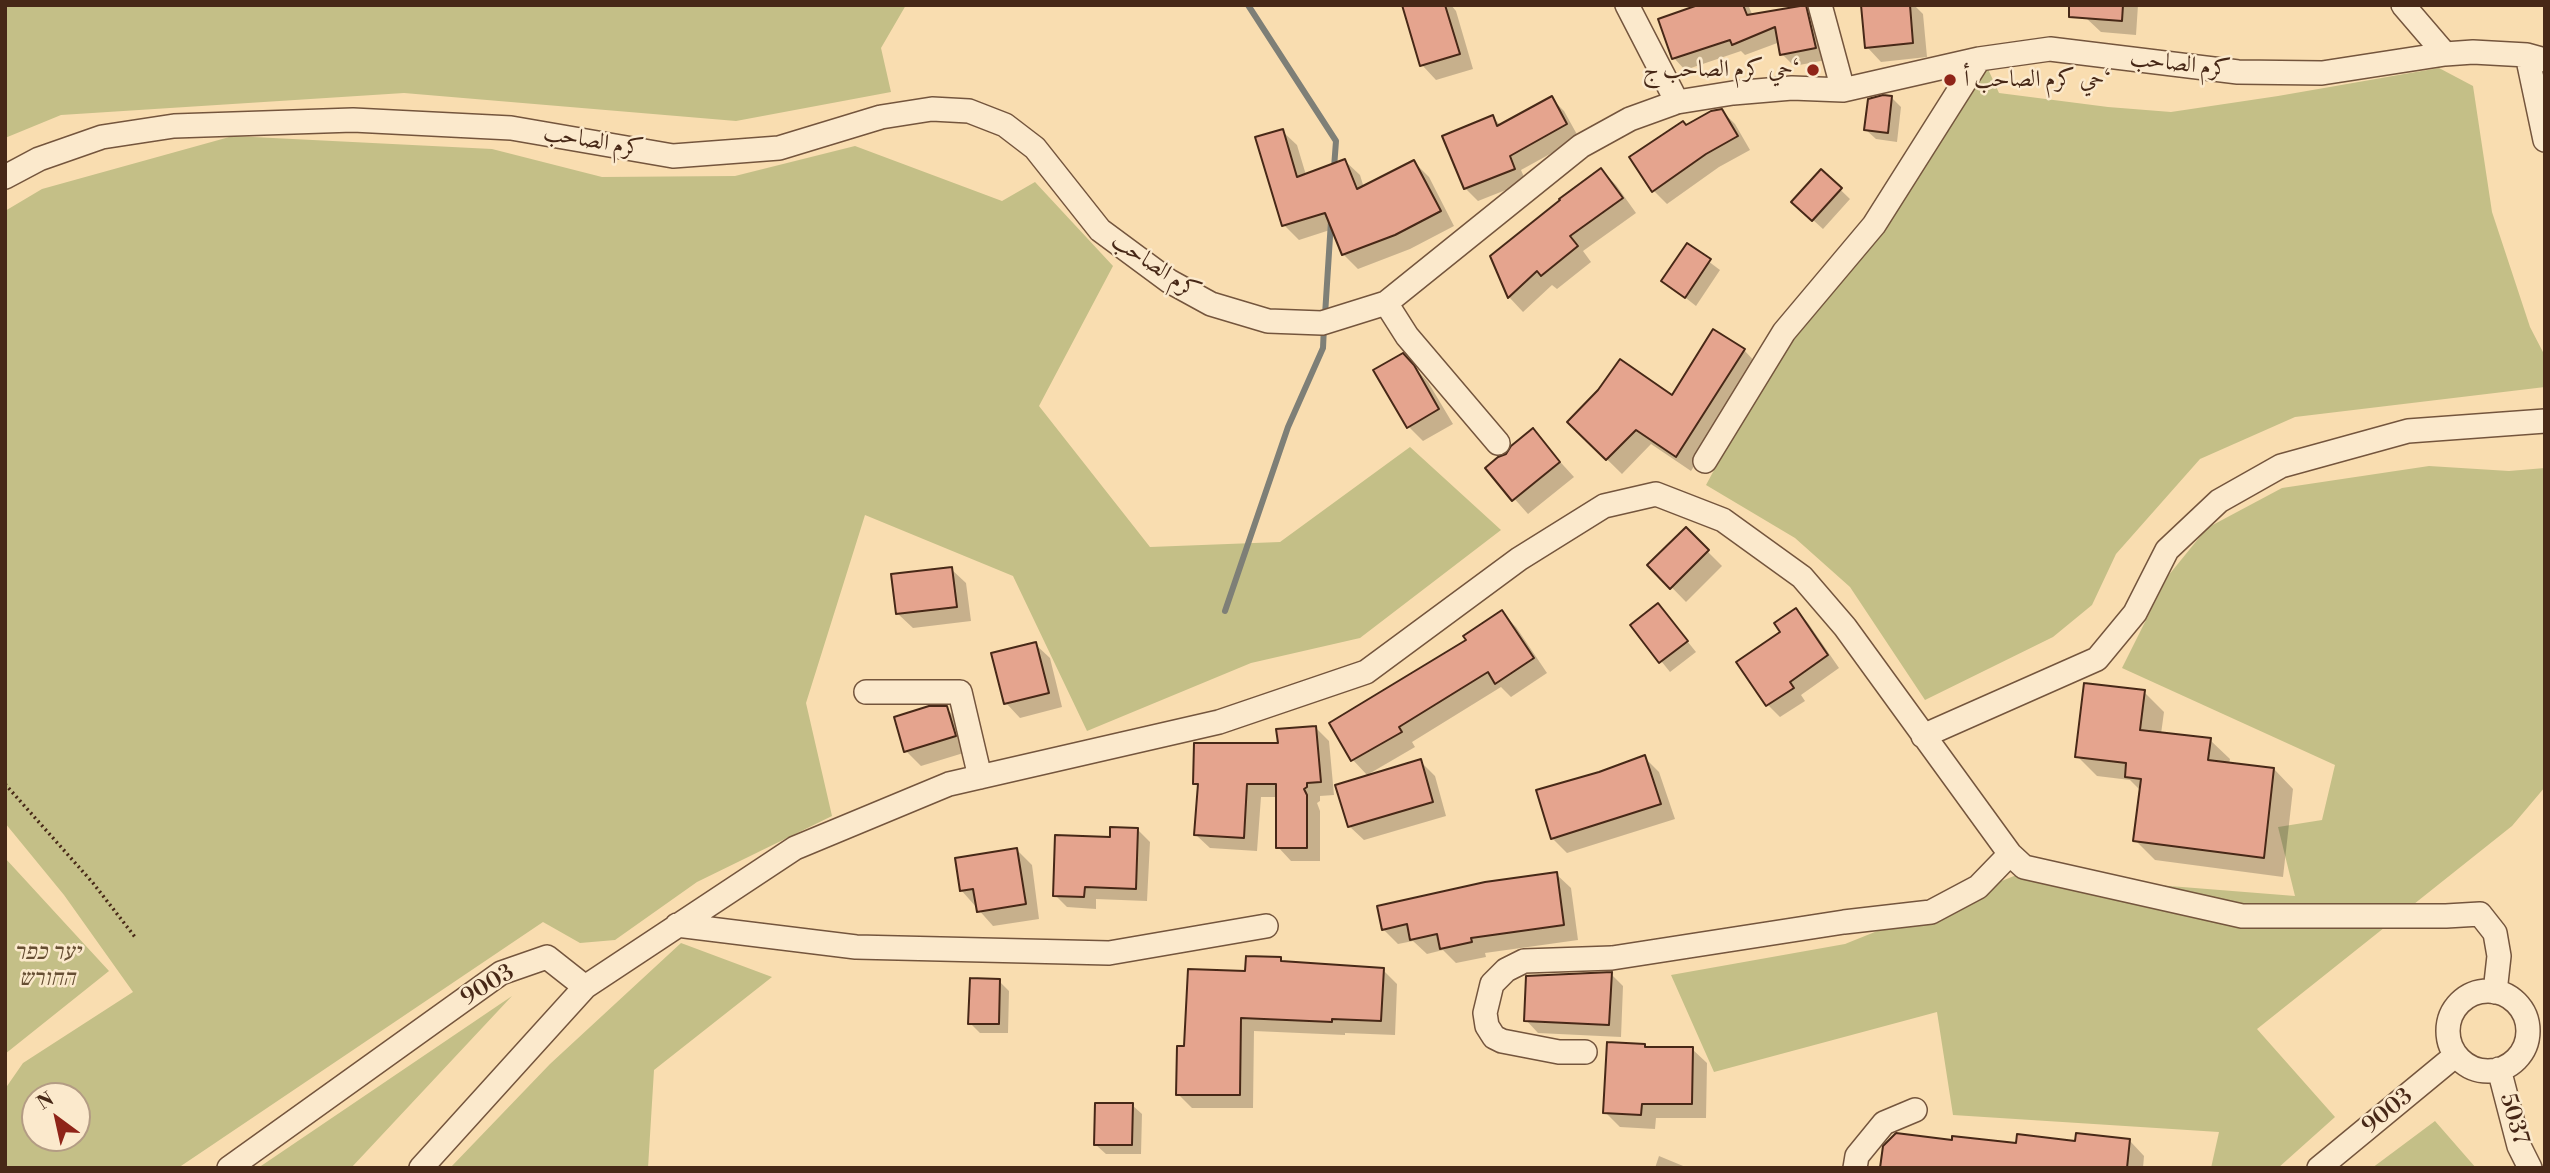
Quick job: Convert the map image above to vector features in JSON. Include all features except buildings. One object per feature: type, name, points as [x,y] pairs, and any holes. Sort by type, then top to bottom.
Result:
[{"type":"street","points":[[1627,5],[1677,102]]},
{"type":"street","points":[[1820,5],[1843,90]]},
{"type":"street","points":[[2403,5],[2445,54]]},
{"type":"street","name":"كرم الصاحب","points":[[5,177],[40,159],[103,137],[174,126],[353,120],[511,128],[673,156],[779,148],[881,117],[932,109],[969,111],[1005,125],[1035,148],[1100,230],[1169,281],[1211,304],[1268,321],[1322,323],[1386,303],[1581,146],[1630,119],[1677,102],[1780,89],[1843,90],[1979,59],[2050,49],[2238,72],[2322,73],[2473,52],[2536,57]]},
{"type":"street","points":[[2536,57],[2545,141]]},
{"type":"street","points":[[1705,461],[1784,332],[1874,225],[1979,59]]},
{"type":"street","points":[[1386,303],[1407,336],[1498,443]]},
{"type":"street","points":[[1923,736],[2097,659],[2135,613],[2167,550],[2219,500],[2281,466],[2408,431],[2545,421]]},
{"type":"street","points":[[421,1168],[585,987],[795,848],[949,784],[1219,722],[1366,673],[1519,559],[1604,506],[1656,494],[1723,520],[1802,578],[1845,627],[2010,854],[2024,867],[2242,916],[2480,914],[2495,933],[2499,956],[2495,992]]},
{"type":"street","points":[[866,692],[960,692],[980,777]]},
{"type":"street","points":[[1585,1052],[1559,1052],[1494,1037],[1487,1026],[1485,1013],[1492,984],[1506,970],[1524,961],[1612,958],[1844,922],[1931,912],[1978,887],[2010,854]]},
{"type":"street","points":[[677,925],[856,947],[1109,953],[1266,926]]},
{"type":"street","name":"9003","points":[[229,1168],[501,973],[547,957],[585,987]]},
{"type":"street","points":[[2495,992],[2516,1002],[2536,1035],[2510,1065],[2487,1071],[2475,1069],[2456,1055],[2450,1045],[2449,1021],[2462,1001],[2472,995],[2495,992]]},
{"type":"street","name":"9003","points":[[2319,1168],[2456,1055]]},
{"type":"street","name":"5037","points":[[2499,1069],[2519,1146],[2530,1168]]},
{"type":"street","points":[[1855,1168],[1857,1156],[1884,1123],[1914,1110]]},
{"type":"path","points":[[5,784],[93,883],[135,937]]},
{"type":"green space","points":[[5,5],[906,5],[881,48],[891,92],[736,121],[404,93],[61,115],[5,138]]},
{"type":"green space","points":[[1987,67],[1999,93],[2171,112],[2439,68],[2473,86],[2492,212],[2530,327],[2545,356],[2545,387],[2295,417],[2200,459],[2116,554],[2092,605],[2053,637],[1925,700],[1850,587],[1795,538],[1706,485],[1768,370],[1883,230]]},
{"type":"green space","points":[[233,136],[492,149],[602,177],[735,176],[855,146],[1002,201],[1035,182],[1113,266],[1039,406],[1150,547],[1280,542],[1410,447],[1501,530],[1360,638],[1251,663],[1087,731],[1013,576],[865,515],[806,703],[832,816],[697,882],[615,940],[580,943],[543,922],[178,1168],[5,1168],[5,1089],[23,1063],[133,992],[64,895],[5,823],[5,211],[42,189]]},
{"type":"green space","points":[[2429,466],[2509,471],[2545,468],[2545,787],[2512,826],[2257,1029],[2335,1117],[2278,1168],[2211,1168],[2219,1132],[1953,1115],[1937,1012],[1714,1072],[1671,975],[1845,944],[2019,874],[2295,896],[2278,827],[2322,820],[2335,765],[2122,668],[2168,576],[2207,528],[2282,488]]},
{"type":"green space","name":"יער כפר החורש","points":[[5,858],[109,971],[5,1054]]},
{"type":"green space","points":[[681,943],[772,977],[654,1070],[648,1168],[450,1168],[550,1064]]},
{"type":"green space","points":[[512,996],[351,1168],[258,1168]]},
{"type":"green space","points":[[2435,1121],[2476,1168],[2372,1168]]},
{"type":"waterway","points":[[1248,5],[1336,141],[1334,168]]},
{"type":"waterway","points":[[1325,315],[1331,221]]},
{"type":"waterway","points":[[1225,611],[1288,427],[1323,348],[1324,326]]},
{"type":"place","name":"حي كرم الصاحب ج‘","points":[[1813,70]]},
{"type":"place","name":"حي كرم الصاحب أ‘","points":[[1950,80]]}]
